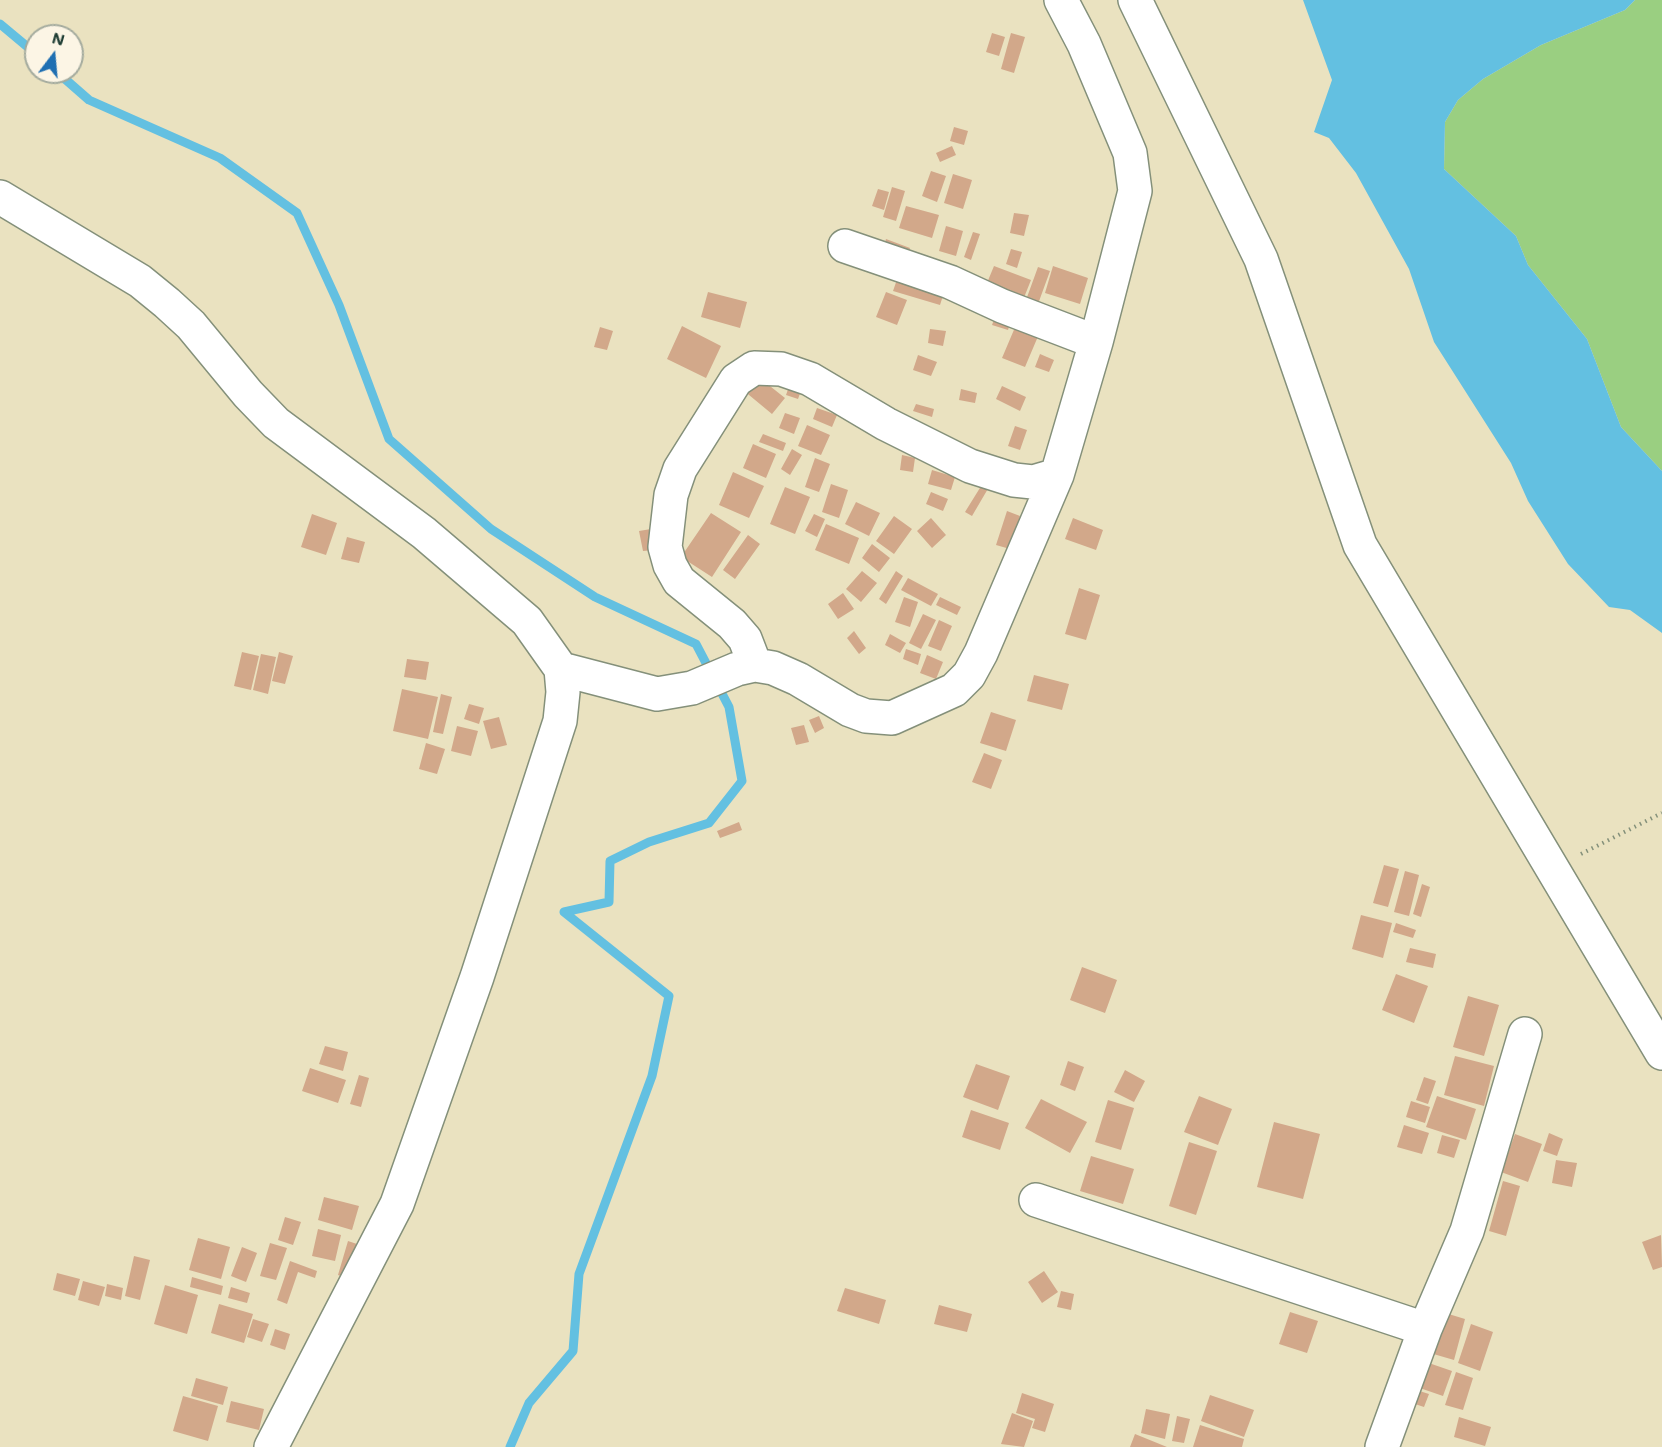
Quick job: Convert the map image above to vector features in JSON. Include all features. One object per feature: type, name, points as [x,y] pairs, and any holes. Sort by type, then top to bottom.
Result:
[{"type":"street","points":[[561,669],[657,694],[692,688],[746,667],[773,668],[798,679],[850,710],[866,716],[892,718],[954,690],[969,675],[981,653],[1057,475],[1096,342],[1135,190],[1130,153],[1084,44],[1061,0]]},
{"type":"street","points":[[1135,0],[1261,259],[1360,545],[1554,867],[1662,1053]]},
{"type":"street","points":[[0,197],[140,281],[167,303],[191,326],[248,394],[276,423],[424,533],[527,621],[561,669],[564,692],[560,721],[477,977],[397,1204],[271,1447]]},
{"type":"street","points":[[845,246],[950,282],[1002,306],[1096,342]]},
{"type":"street","points":[[746,667],[745,639],[732,624],[679,581],[670,565],[665,547],[671,495],[680,469],[736,380],[754,368],[781,369],[810,379],[886,424],[969,466],[1014,480],[1033,482],[1057,475]]},
{"type":"street","points":[[1382,1447],[1425,1329],[1467,1231],[1524,1034]]},
{"type":"street","points":[[1036,1200],[1425,1329]]},
{"type":"path","points":[[1554,867],[1662,813]]},
{"type":"green space","points":[[1635,0],[1662,0],[1662,471],[1621,427],[1587,339],[1528,265],[1516,236],[1444,169],[1445,122],[1458,100],[1483,79],[1541,45],[1625,10]]},
{"type":"water","points":[[1303,0],[1635,0],[1625,10],[1541,45],[1483,79],[1458,100],[1445,122],[1444,169],[1516,236],[1528,265],[1587,339],[1621,427],[1662,471],[1662,633],[1630,610],[1609,607],[1568,564],[1528,501],[1511,463],[1434,342],[1409,269],[1356,173],[1329,138],[1314,132],[1332,80]]},
{"type":"building","points":[[992,33],[1005,37],[999,56],[986,52]]},
{"type":"building","points":[[1011,33],[1025,37],[1014,73],[1001,69]]},
{"type":"building","points":[[954,127],[968,131],[964,145],[950,141]]},
{"type":"building","points":[[952,146],[956,155],[940,162],[936,153]]},
{"type":"building","points":[[931,171],[946,176],[937,202],[922,196]]},
{"type":"building","points":[[953,174],[972,180],[963,209],[944,203]]},
{"type":"building","points":[[892,187],[905,191],[896,221],[883,217]]},
{"type":"building","points":[[878,189],[889,192],[884,210],[872,206]]},
{"type":"building","points":[[906,206],[939,215],[932,238],[899,228]]},
{"type":"building","points":[[1014,213],[1029,215],[1024,236],[1010,233]]},
{"type":"building","points":[[946,226],[963,231],[956,256],[939,251]]},
{"type":"building","points":[[973,232],[980,234],[971,260],[964,257]]},
{"type":"building","points":[[886,239],[910,248],[904,264],[881,255]]},
{"type":"building","points":[[1011,249],[1022,252],[1017,268],[1006,264]]},
{"type":"building","points":[[994,266],[1031,280],[1019,310],[982,295]]},
{"type":"building","points":[[1053,266],[1088,278],[1080,304],[1045,293]]},
{"type":"building","points":[[1038,267],[1050,271],[1038,304],[1026,300]]},
{"type":"building","points":[[901,268],[947,283],[940,305],[893,291]]},
{"type":"building","points":[[708,292],[747,302],[740,328],[701,317]]},
{"type":"building","points":[[886,292],[907,300],[897,325],[876,317]]},
{"type":"building","points":[[998,309],[1013,314],[1008,330],[992,325]]},
{"type":"building","points":[[1016,325],[1039,334],[1025,367],[1002,358]]},
{"type":"building","points":[[682,326],[721,346],[706,378],[667,359]]},
{"type":"building","points":[[600,327],[613,331],[607,350],[594,347]]},
{"type":"building","points":[[930,329],[946,331],[943,346],[928,343]]},
{"type":"building","points":[[1040,354],[1054,360],[1049,372],[1035,367]]},
{"type":"building","points":[[918,355],[937,362],[931,376],[913,370]]},
{"type":"building","points":[[756,375],[785,398],[772,414],[743,390]]},
{"type":"building","points":[[793,375],[805,379],[798,399],[786,395]]},
{"type":"building","points":[[1002,386],[1026,397],[1020,411],[996,399]]},
{"type":"building","points":[[961,389],[977,393],[975,403],[959,400]]},
{"type":"building","points":[[916,404],[934,409],[932,417],[913,411]]},
{"type":"building","points":[[817,408],[837,415],[832,427],[813,419]]},
{"type":"building","points":[[785,413],[800,418],[794,434],[779,428]]},
{"type":"building","points":[[807,425],[830,435],[821,455],[798,446]]},
{"type":"building","points":[[1015,426],[1027,430],[1020,450],[1008,446]]},
{"type":"building","points":[[763,434],[786,443],[783,451],[759,442]]},
{"type":"building","points":[[753,444],[776,454],[766,478],[743,468]]},
{"type":"building","points":[[792,449],[802,455],[790,475],[781,469]]},
{"type":"building","points":[[902,455],[915,458],[913,472],[900,470]]},
{"type":"building","points":[[815,458],[830,464],[819,492],[805,487]]},
{"type":"building","points":[[932,470],[955,477],[951,490],[928,484]]},
{"type":"building","points":[[733,472],[764,486],[749,518],[719,505]]},
{"type":"building","points":[[983,483],[989,487],[972,516],[965,512]]},
{"type":"building","points":[[831,484],[848,490],[839,518],[822,512]]},
{"type":"building","points":[[785,487],[810,497],[795,534],[770,524]]},
{"type":"building","points":[[931,492],[948,499],[943,511],[926,504]]},
{"type":"building","points":[[856,502],[880,513],[869,536],[845,524]]},
{"type":"building","points":[[1007,511],[1020,516],[1010,549],[996,545]]},
{"type":"building","points":[[711,513],[741,532],[712,577],[681,557]]},
{"type":"building","points":[[312,514],[337,523],[326,555],[301,547]]},
{"type":"building","points":[[814,514],[825,519],[817,537],[805,531]]},
{"type":"building","points":[[894,516],[912,529],[894,554],[876,541]]},
{"type":"building","points":[[931,518],[946,535],[932,548],[917,531]]},
{"type":"building","points":[[1073,518],[1103,530],[1096,550],[1065,539]]},
{"type":"building","points":[[826,524],[859,538],[849,564],[815,550]]},
{"type":"building","points":[[651,529],[654,550],[643,551],[639,531]]},
{"type":"building","points":[[748,535],[760,544],[735,579],[723,570]]},
{"type":"building","points":[[347,537],[365,542],[359,563],[341,559]]},
{"type":"building","points":[[872,544],[890,558],[879,572],[862,558]]},
{"type":"building","points":[[862,571],[877,583],[861,602],[846,589]]},
{"type":"building","points":[[896,571],[903,576],[886,604],[879,599]]},
{"type":"building","points":[[908,578],[938,594],[931,606],[901,590]]},
{"type":"building","points":[[1079,588],[1100,595],[1086,640],[1065,634]]},
{"type":"building","points":[[843,593],[854,609],[838,619],[828,604]]},
{"type":"building","points":[[904,597],[918,602],[910,627],[895,622]]},
{"type":"building","points":[[940,597],[961,607],[957,615],[936,605]]},
{"type":"building","points":[[923,614],[936,620],[921,649],[909,643]]},
{"type":"building","points":[[939,620],[952,626],[941,651],[928,646]]},
{"type":"building","points":[[854,631],[866,648],[859,654],[847,638]]},
{"type":"building","points":[[890,634],[906,643],[900,653],[885,645]]},
{"type":"building","points":[[906,649],[921,654],[918,665],[903,659]]},
{"type":"building","points":[[242,652],[259,656],[251,690],[234,686]]},
{"type":"building","points":[[279,652],[293,656],[285,684],[272,681]]},
{"type":"building","points":[[261,654],[276,657],[268,694],[253,690]]},
{"type":"building","points":[[927,655],[943,662],[936,679],[920,673]]},
{"type":"building","points":[[407,659],[429,662],[426,680],[404,677]]},
{"type":"building","points":[[1034,675],[1069,684],[1062,710],[1027,701]]},
{"type":"building","points":[[402,689],[438,697],[428,739],[393,731]]},
{"type":"building","points":[[441,694],[452,697],[443,734],[433,732]]},
{"type":"building","points":[[469,704],[484,708],[479,724],[464,719]]},
{"type":"building","points":[[991,712],[1016,720],[1006,751],[980,743]]},
{"type":"building","points":[[819,716],[824,728],[815,733],[809,720]]},
{"type":"building","points":[[499,717],[507,745],[491,749],[483,721]]},
{"type":"building","points":[[804,725],[809,742],[796,745],[791,728]]},
{"type":"building","points":[[457,726],[478,731],[471,756],[451,751]]},
{"type":"building","points":[[426,743],[445,749],[437,774],[419,769]]},
{"type":"building","points":[[984,753],[1002,760],[991,789],[972,782]]},
{"type":"building","points":[[739,822],[742,830],[720,838],[717,831]]},
{"type":"building","points":[[1384,865],[1399,869],[1388,907],[1373,903]]},
{"type":"building","points":[[1405,871],[1419,875],[1409,916],[1394,912]]},
{"type":"building","points":[[1422,884],[1430,887],[1421,917],[1413,914]]},
{"type":"building","points":[[1361,915],[1392,923],[1383,958],[1352,949]]},
{"type":"building","points":[[1396,923],[1416,930],[1413,938],[1393,932]]},
{"type":"building","points":[[1410,948],[1436,954],[1433,968],[1406,962]]},
{"type":"building","points":[[1082,967],[1117,980],[1105,1013],[1070,1000]]},
{"type":"building","points":[[1396,974],[1428,986],[1414,1023],[1382,1010]]},
{"type":"building","points":[[1468,996],[1499,1005],[1484,1056],[1453,1047]]},
{"type":"building","points":[[325,1046],[348,1052],[343,1071],[319,1064]]},
{"type":"building","points":[[1455,1056],[1494,1066],[1484,1106],[1444,1095]]},
{"type":"building","points":[[1068,1061],[1084,1067],[1075,1091],[1060,1085]]},
{"type":"building","points":[[976,1064],[1010,1076],[998,1110],[963,1097]]},
{"type":"building","points":[[310,1068],[346,1080],[338,1103],[302,1091]]},
{"type":"building","points":[[1125,1070],[1145,1081],[1134,1102],[1114,1092]]},
{"type":"building","points":[[359,1075],[369,1078],[361,1107],[350,1104]]},
{"type":"building","points":[[1424,1077],[1436,1081],[1428,1104],[1416,1100]]},
{"type":"building","points":[[1199,1096],[1232,1109],[1218,1145],[1184,1132]]},
{"type":"building","points":[[1437,1096],[1476,1109],[1466,1140],[1426,1127]]},
{"type":"building","points":[[1041,1099],[1087,1122],[1070,1153],[1025,1128]]},
{"type":"building","points":[[1108,1100],[1134,1108],[1121,1150],[1095,1142]]},
{"type":"building","points":[[1411,1101],[1430,1107],[1425,1123],[1406,1117]]},
{"type":"building","points":[[971,1110],[1009,1123],[1000,1150],[962,1137]]},
{"type":"building","points":[[1274,1122],[1320,1134],[1303,1199],[1257,1187]]},
{"type":"building","points":[[1404,1125],[1429,1133],[1422,1154],[1397,1147]]},
{"type":"building","points":[[1549,1133],[1563,1139],[1557,1156],[1543,1151]]},
{"type":"building","points":[[1515,1134],[1542,1144],[1528,1182],[1501,1172]]},
{"type":"building","points":[[1442,1135],[1460,1140],[1454,1158],[1437,1153]]},
{"type":"building","points":[[1189,1142],[1217,1151],[1196,1215],[1169,1206]]},
{"type":"building","points":[[1091,1156],[1134,1169],[1123,1204],[1080,1191]]},
{"type":"building","points":[[1556,1160],[1577,1163],[1572,1187],[1552,1183]]},
{"type":"building","points":[[1503,1181],[1520,1186],[1506,1236],[1489,1231]]},
{"type":"building","points":[[324,1197],[359,1206],[352,1230],[318,1220]]},
{"type":"building","points":[[285,1217],[301,1222],[293,1245],[278,1240]]},
{"type":"building","points":[[318,1229],[341,1235],[335,1261],[312,1256]]},
{"type":"building","points":[[1661,1235],[1662,1267],[1653,1270],[1642,1242]]},
{"type":"building","points":[[198,1238],[230,1247],[221,1279],[189,1270]]},
{"type":"building","points":[[348,1241],[363,1246],[353,1280],[338,1275]]},
{"type":"building","points":[[270,1243],[287,1248],[276,1280],[260,1276]]},
{"type":"building","points":[[242,1247],[257,1253],[246,1282],[231,1276]]},
{"type":"building","points":[[134,1256],[150,1260],[140,1300],[125,1296]]},
{"type":"building","points":[[290,1261],[317,1271],[315,1278],[298,1272],[287,1304],[277,1300]]},
{"type":"building","points":[[1044,1271],[1058,1292],[1042,1303],[1028,1282]]},
{"type":"building","points":[[57,1273],[80,1279],[75,1296],[53,1290]]},
{"type":"building","points":[[192,1277],[223,1286],[221,1295],[190,1287]]},
{"type":"building","points":[[83,1281],[105,1287],[99,1306],[78,1300]]},
{"type":"building","points":[[107,1284],[123,1288],[121,1300],[105,1296]]},
{"type":"building","points":[[165,1285],[198,1295],[187,1334],[154,1324]]},
{"type":"building","points":[[231,1287],[250,1293],[247,1303],[228,1298]]},
{"type":"building","points":[[845,1288],[886,1300],[879,1324],[837,1311]]},
{"type":"building","points":[[1061,1291],[1074,1294],[1071,1310],[1057,1307]]},
{"type":"building","points":[[219,1304],[253,1314],[244,1343],[211,1333]]},
{"type":"building","points":[[939,1305],[972,1314],[967,1332],[934,1324]]},
{"type":"building","points":[[1290,1312],[1318,1321],[1307,1353],[1279,1344]]},
{"type":"building","points":[[1442,1312],[1465,1319],[1454,1360],[1430,1353]]},
{"type":"building","points":[[253,1319],[269,1324],[262,1342],[247,1337]]},
{"type":"building","points":[[1471,1324],[1493,1332],[1480,1371],[1458,1363]]},
{"type":"building","points":[[275,1329],[290,1334],[285,1350],[270,1345]]},
{"type":"building","points":[[1423,1361],[1452,1371],[1443,1396],[1414,1386]]},
{"type":"building","points":[[1456,1372],[1473,1378],[1463,1410],[1445,1405]]},
{"type":"building","points":[[196,1378],[228,1387],[223,1405],[191,1396]]},
{"type":"building","points":[[1410,1388],[1429,1394],[1424,1407],[1406,1401]]},
{"type":"building","points":[[1022,1393],[1054,1404],[1045,1432],[1032,1428],[1035,1419],[1016,1413]]},
{"type":"building","points":[[1210,1395],[1254,1410],[1244,1437],[1201,1421]]},
{"type":"building","points":[[183,1396],[218,1406],[208,1441],[173,1431]]},
{"type":"building","points":[[231,1401],[264,1409],[259,1430],[226,1422]]},
{"type":"building","points":[[1146,1409],[1170,1414],[1165,1439],[1141,1433]]},
{"type":"building","points":[[1012,1413],[1033,1421],[1024,1447],[1001,1444]]},
{"type":"building","points":[[1177,1416],[1190,1419],[1184,1443],[1172,1441]]},
{"type":"building","points":[[1459,1417],[1491,1427],[1485,1446],[1454,1437]]},
{"type":"building","points":[[1200,1425],[1244,1439],[1242,1447],[1193,1447]]},
{"type":"building","points":[[1135,1434],[1167,1447],[1130,1447]]},
{"type":"waterway","points":[[0,24],[24,44]]},
{"type":"waterway","points":[[71,84],[89,100],[220,158],[297,213],[339,305],[389,439],[491,529],[595,597],[696,644],[729,707],[742,781],[709,823],[649,842],[610,861],[609,902],[564,912],[669,996],[652,1076],[579,1274],[573,1351],[529,1403],[510,1447]]}]
